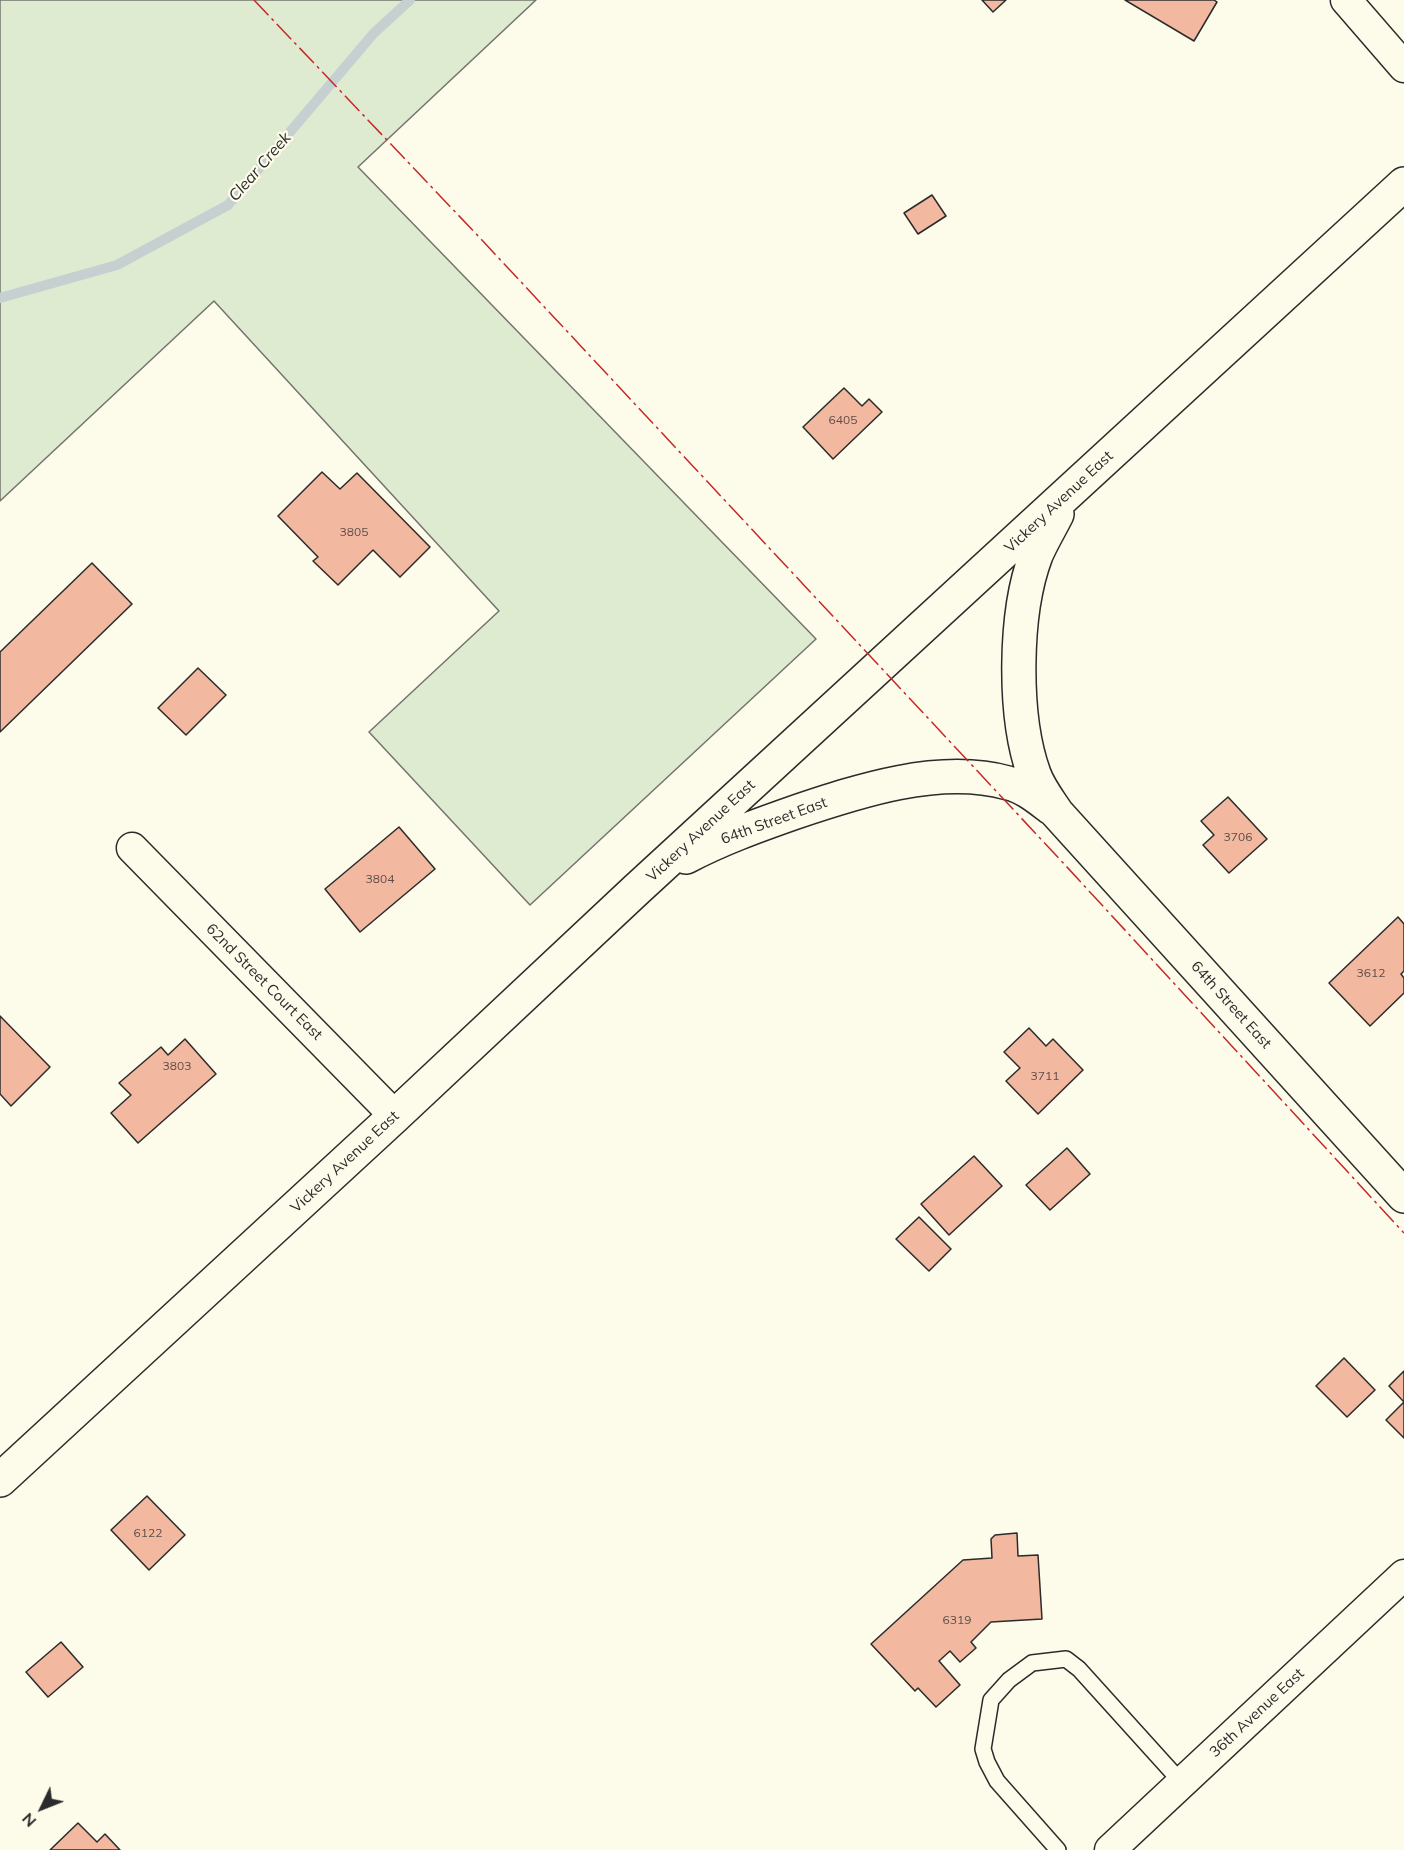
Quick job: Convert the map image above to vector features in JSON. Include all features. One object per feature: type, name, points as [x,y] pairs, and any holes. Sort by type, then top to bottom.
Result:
[{"type":"street","points":[[1346,0],[1404,67]]},
{"type":"street","name":"Vickery Avenue East","points":[[0,1480],[636,890],[1404,184]]},
{"type":"street","name":"64th Street East","points":[[1079,483],[1059,512],[1036,556],[1026,595],[1021,633],[1020,696],[1027,750],[1034,776],[1058,813],[1404,1196]]},
{"type":"street","name":"64th Street East","points":[[636,890],[664,870],[719,841],[830,800],[876,787],[946,778],[971,777],[993,780],[1020,787],[1058,813]]},
{"type":"street","name":"62nd Street Court East","points":[[132,848],[395,1116]]},
{"type":"street","name":"36th Avenue East","points":[[1110,1850],[1404,1575]]},
{"type":"lane","points":[[1058,1850],[997,1781],[983,1749],[991,1700],[1009,1680],[1032,1663],[1066,1659],[1079,1669],[1182,1783]]},
{"type":"green space","points":[[0,0],[536,0],[358,167],[816,639],[530,905],[369,732],[499,611],[214,301],[0,501]]},
{"type":"building","points":[[982,0],[1006,0],[993,12]]},
{"type":"building","points":[[1125,0],[1214,0],[1217,2],[1194,41]]},
{"type":"building","points":[[932,195],[946,216],[918,234],[904,213]]},
{"type":"building","points":[[844,388],[862,406],[869,399],[882,412],[833,459],[803,427]]},
{"type":"building","points":[[322,472],[340,489],[357,473],[430,547],[400,577],[373,550],[338,585],[313,561],[318,557],[278,516]]},
{"type":"building","points":[[92,563],[132,604],[0,732],[0,652]]},
{"type":"building","points":[[198,668],[226,695],[186,735],[158,708]]},
{"type":"building","points":[[1228,797],[1267,839],[1229,873],[1203,845],[1214,835],[1201,821]]},
{"type":"building","points":[[399,827],[435,869],[360,932],[325,889]]},
{"type":"building","points":[[1398,917],[1404,924],[1404,971],[1401,974],[1404,978],[1404,993],[1370,1026],[1329,983]]},
{"type":"building","points":[[0,1016],[50,1067],[11,1106],[0,1094]]},
{"type":"building","points":[[1029,1028],[1046,1046],[1053,1039],[1083,1070],[1038,1114],[1006,1081],[1020,1068],[1004,1052]]},
{"type":"building","points":[[185,1039],[216,1074],[138,1143],[111,1113],[131,1095],[119,1083],[161,1047],[168,1055]]},
{"type":"building","points":[[1067,1148],[1090,1174],[1050,1210],[1026,1185]]},
{"type":"building","points":[[974,1156],[1002,1186],[949,1235],[921,1204]]},
{"type":"building","points":[[919,1217],[951,1249],[929,1271],[896,1239]]},
{"type":"building","points":[[1344,1358],[1375,1390],[1347,1417],[1316,1386]]},
{"type":"building","points":[[1404,1371],[1404,1402],[1389,1386]]},
{"type":"building","points":[[1404,1402],[1404,1438],[1386,1420]]},
{"type":"building","points":[[147,1496],[185,1535],[149,1570],[111,1530]]},
{"type":"building","points":[[1017,1533],[1018,1556],[1038,1555],[1042,1619],[991,1622],[971,1642],[976,1648],[960,1662],[950,1651],[939,1661],[960,1685],[936,1707],[918,1688],[915,1691],[871,1644],[963,1560],[992,1558],[991,1539],[995,1535]]},
{"type":"building","points":[[61,1642],[83,1667],[48,1697],[26,1672]]},
{"type":"building","points":[[78,1823],[97,1842],[105,1834],[120,1850],[50,1850]]},
{"type":"waterway","name":"Clear Creek","points":[[0,298],[117,265],[228,205],[374,33],[410,0]]},
{"type":"power","points":[[254,0],[480,238],[1066,866],[1404,1233]]}]
